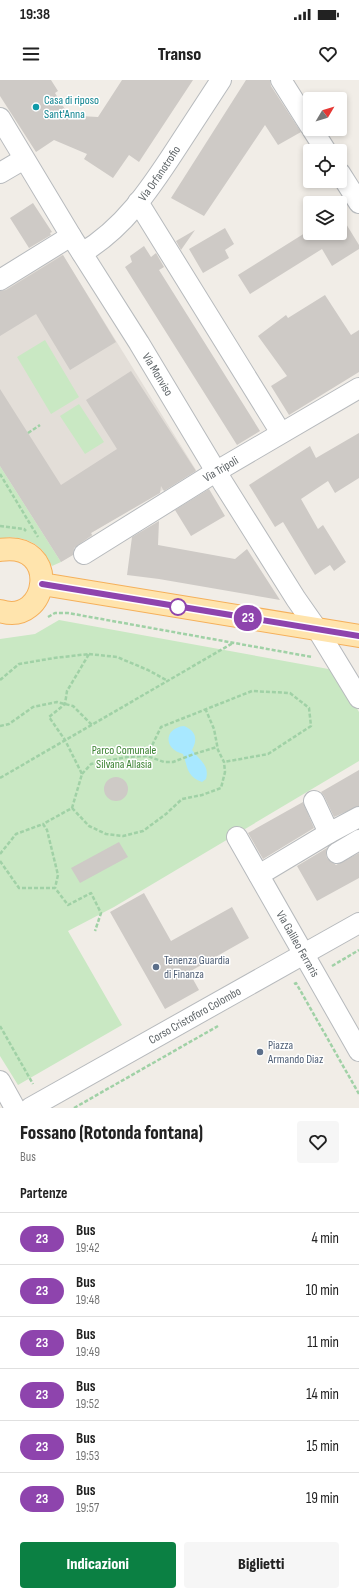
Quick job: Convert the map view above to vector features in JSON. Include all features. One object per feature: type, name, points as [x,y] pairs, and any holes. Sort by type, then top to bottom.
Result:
[{"type":"main road","points":[[0,550],[15,549],[28,554],[36,561],[40,570],[42,584],[35,601],[27,608],[17,612],[6,613],[0,611]]},
{"type":"main road","points":[[42,584],[359,636]]},
{"type":"street","name":"Via Orfanotrofio","points":[[82,253],[96,245],[118,226],[138,202],[148,193],[221,80]]},
{"type":"street","points":[[281,80],[303,115]]},
{"type":"street","name":"Via Monviso","points":[[0,118],[223,483],[292,593],[317,629],[359,698]]},
{"type":"street","points":[[0,173],[24,159]]},
{"type":"street","points":[[347,184],[359,203]]},
{"type":"street","points":[[138,202],[281,433]]},
{"type":"street","points":[[0,280],[71,236]]},
{"type":"street","name":"Via Tripoli","points":[[84,554],[217,471],[359,388]]},
{"type":"street","points":[[314,800],[329,833]]},
{"type":"street","points":[[259,875],[329,833],[359,817]]},
{"type":"street","name":"Via Galileo Ferraris","points":[[237,837],[359,1051]]},
{"type":"street","points":[[337,853],[359,840]]},
{"type":"street","name":"Corso Cristoforo Colombo","points":[[36,1105],[303,953],[359,923]]},
{"type":"street","points":[[0,1081],[15,1108]]},
{"type":"path","points":[[28,433],[40,425]]},
{"type":"path","points":[[0,474],[38,538]]},
{"type":"path","points":[[68,613],[306,655],[338,664]]},
{"type":"path","points":[[0,778],[234,643]]},
{"type":"path","points":[[0,680],[19,664],[89,654],[117,657],[148,670],[168,681]]},
{"type":"path","points":[[82,774],[65,740],[49,717],[65,704],[67,691],[89,654]]},
{"type":"path","points":[[147,756],[162,727],[205,708],[252,690],[290,693],[309,708],[311,726],[268,754],[224,762]]},
{"type":"path","points":[[0,726],[8,724],[33,707],[57,702],[74,706],[92,725]]},
{"type":"path","points":[[72,808],[89,826],[106,834],[123,836],[143,831],[182,800],[221,788],[225,772],[224,762],[217,747],[214,729],[205,708]]},
{"type":"path","points":[[0,854],[16,834],[43,824],[72,808],[82,774],[91,764],[127,757],[147,756],[164,762],[173,762],[217,747]]},
{"type":"path","points":[[43,824],[47,830],[58,874],[55,888],[68,905],[91,893],[101,913],[96,931]]},
{"type":"path","points":[[0,861],[19,888],[55,888]]},
{"type":"path","points":[[289,986],[296,983],[359,1094]]},
{"type":"path","points":[[74,1108],[221,1025]]},
{"type":"path","points":[[0,1026],[36,1105]]},
{"type":"shaded area","points":[[61,252],[196,470],[91,533],[95,540],[61,562],[0,466],[0,288]]},
{"type":"green space","points":[[45,340],[79,397],[51,414],[17,357]]},
{"type":"green space","points":[[79,404],[104,442],[85,454],[60,416]]},
{"type":"green space","points":[[0,466],[61,562],[52,566],[42,550],[38,546],[28,541],[11,537],[0,539]]},
{"type":"green space","name":"Parco Comunale Silvana Allasia","points":[[59,620],[334,670],[359,712],[359,761],[114,907],[68,931],[122,1025],[18,1085],[0,1056],[0,639],[35,634]]},
{"type":"water","points":[[184,726],[191,730],[195,736],[195,742],[192,750],[205,766],[207,774],[206,779],[202,782],[190,774],[183,754],[172,748],[169,743],[168,739],[170,734],[177,728]]},
{"type":"building","points":[[0,80],[51,80],[58,91],[55,93],[71,119],[80,116],[98,117],[122,80],[193,80],[139,162],[129,155],[113,178],[84,159],[87,154],[54,140],[36,152],[0,96]]},
{"type":"building","points":[[246,80],[270,80],[271,86],[301,132],[278,145],[265,125],[204,216],[171,198]]},
{"type":"building","points":[[33,203],[52,232],[50,233],[51,235],[29,248],[10,218]]},
{"type":"building","points":[[347,225],[359,245],[359,249],[332,266],[322,249],[250,294],[238,275],[303,234],[303,240],[347,240]]},
{"type":"building","points":[[225,228],[234,244],[225,250],[229,258],[203,273],[189,249]]},
{"type":"building","points":[[195,230],[181,250],[176,241]]},
{"type":"building","points":[[144,246],[151,257],[156,253],[164,267],[159,270],[260,431],[237,445],[125,267],[132,262],[130,256]]},
{"type":"building","points":[[63,255],[116,342],[70,370],[36,314],[0,336],[0,291],[6,290]]},
{"type":"building","points":[[325,295],[351,335],[359,330],[359,372],[289,415],[271,386],[287,376],[258,336],[286,315],[288,318]]},
{"type":"building","points":[[131,371],[196,471],[164,491],[161,486],[160,493],[91,533],[92,535],[74,548],[73,555],[61,562],[0,466],[0,389],[61,485],[117,449],[86,400]]},
{"type":"building","points":[[359,433],[359,478],[335,493],[328,481],[301,499],[318,529],[323,525],[346,562],[334,571],[330,565],[315,575],[283,522],[275,527],[249,485],[310,446],[316,458]]},
{"type":"building","points":[[209,489],[225,516],[191,536],[175,510]]},
{"type":"building","points":[[159,521],[158,545],[235,559],[247,549],[280,600],[159,579],[127,575],[132,537]]},
{"type":"building","points":[[359,770],[359,806],[334,817],[321,792]]},
{"type":"building","points":[[116,777],[124,781],[128,789],[124,797],[116,801],[108,797],[104,789],[108,781]]},
{"type":"building","points":[[303,802],[314,828],[263,859],[248,833]]},
{"type":"building","points":[[119,842],[128,857],[80,883],[71,868]]},
{"type":"building","points":[[327,848],[327,858],[336,865],[359,853],[359,878],[317,901],[297,866]]},
{"type":"building","points":[[144,893],[171,941],[232,907],[249,938],[189,972],[199,990],[165,1009],[110,912]]},
{"type":"bus line","name":"23","points":[[42,584],[359,636]]},
{"type":"place","name":"Casa di riposo Sant'Anna","points":[[36,107]]},
{"type":"place","name":"Tenenza Guardia di Finanza","points":[[156,967]]},
{"type":"place","name":"Piazza Armando Diaz","points":[[260,1052]]}]
